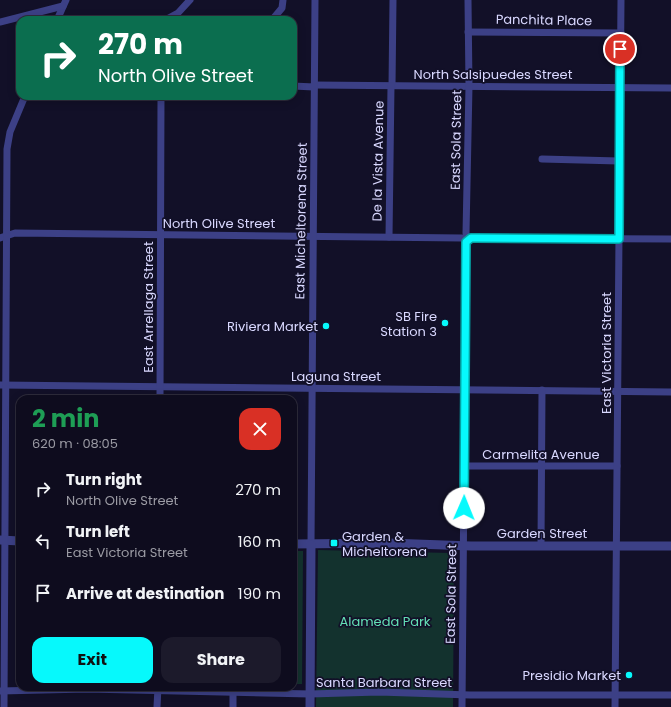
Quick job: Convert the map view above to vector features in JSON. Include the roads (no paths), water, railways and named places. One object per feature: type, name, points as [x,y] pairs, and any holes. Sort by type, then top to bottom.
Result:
[{"type":"street","points":[[174,16],[178,14],[190,0]]},
{"type":"street","points":[[275,16],[282,8],[283,0]]},
{"type":"street","name":"East Micheltorena Street","points":[[310,707],[315,0]]},
{"type":"street","name":"De la Vista Avenue","points":[[390,237],[393,0]]},
{"type":"street","name":"East Sola Street","points":[[462,707],[466,238],[469,86],[468,0]]},
{"type":"street","name":"East Victoria Street","points":[[615,707],[621,0]]},
{"type":"street","points":[[59,16],[65,3]]},
{"type":"street","points":[[21,16],[65,3]]},
{"type":"street","points":[[0,22],[16,17]]},
{"type":"street","name":"Panchita Place","points":[[468,32],[621,33]]},
{"type":"street","name":"North Salsipuedes Street","points":[[297,86],[671,88]]},
{"type":"street","points":[[4,707],[2,691],[2,540],[4,149],[23,100]]},
{"type":"street","name":"East Arrellaga Street","points":[[160,395],[161,100]]},
{"type":"street","points":[[542,159],[619,161]]},
{"type":"street","name":"North Olive Street","points":[[4,237],[15,233],[671,239]]},
{"type":"street","name":"Laguna Street","points":[[3,386],[671,392]]},
{"type":"street","points":[[541,546],[542,390]]},
{"type":"street","name":"Carmelita Avenue","points":[[465,466],[617,466]]},
{"type":"street","points":[[2,540],[16,541]]},
{"type":"street","name":"Garden Street","points":[[297,544],[389,543],[541,546],[671,546]]},
{"type":"street","name":"Santa Barbara Street","points":[[2,691],[16,691]]},
{"type":"street","points":[[157,707],[158,691]]},
{"type":"street","name":"Santa Barbara Street","points":[[208,691],[310,694],[379,692],[615,696],[671,695]]},
{"type":"street","points":[[233,692],[233,707]]},
{"type":"place","name":"SB Fire Station 3","points":[[445,323]]},
{"type":"place","name":"Riviera Market","points":[[326,326]]},
{"type":"place","name":"Garden & Micheltorena","points":[[334,543]]},
{"type":"place","name":"Presidio Market","points":[[629,675]]},
{"type":"park label","name":"Alameda Park","points":[[385,621]]}]
